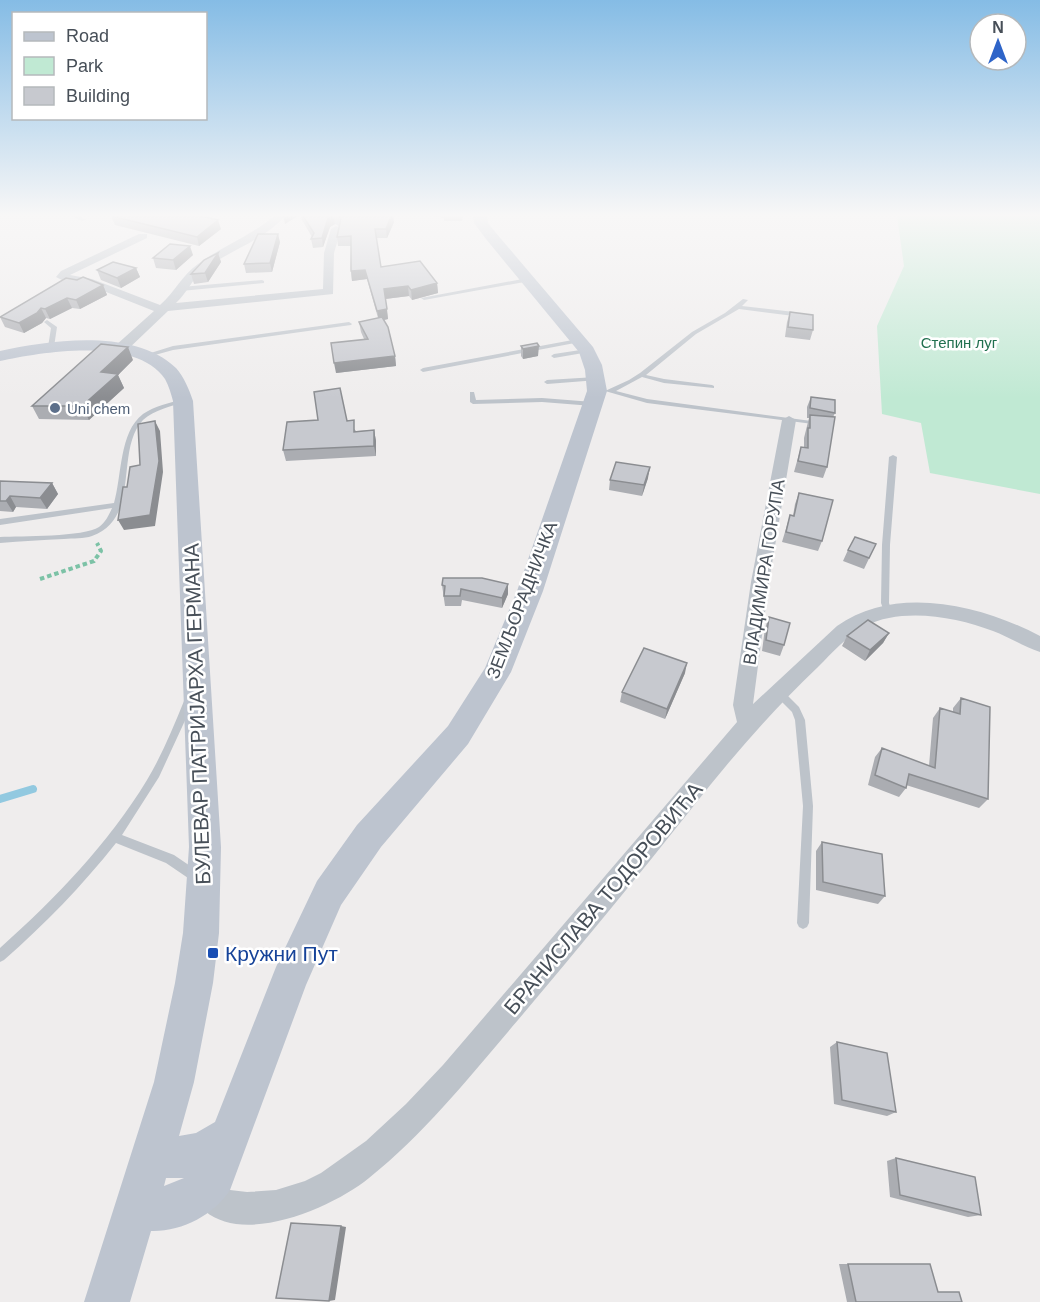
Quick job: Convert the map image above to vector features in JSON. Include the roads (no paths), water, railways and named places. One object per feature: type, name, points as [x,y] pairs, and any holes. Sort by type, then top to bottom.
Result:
[{"type":"street","points":[[62,277],[88,281],[164,309],[329,292],[329,277]]},
{"type":"street","points":[[120,350],[164,309],[189,277]]},
{"type":"street","points":[[525,277],[582,346],[593,363],[599,391]]},
{"type":"street","name":"БУЛЕВАР ПАТРИЈАРХА ГЕРМАНА","points":[[0,356],[51,347],[88,346],[120,350],[144,356],[169,371],[178,386],[183,401],[205,848],[204,882],[194,983],[174,1082],[137,1208],[106,1302]]},
{"type":"street","name":"ЗЕМЉОРАДНИЧКА","points":[[212,1159],[329,893],[369,836],[458,735],[497,672],[530,591],[599,391]]},
{"type":"street","name":"ВЛАДИМИРА ГОРУПА","points":[[749,722],[743,705],[760,582],[789,420]]},
{"type":"street","name":"БРАНИСЛАВА ТОДОРОВИЋА","points":[[212,1159],[223,1206],[254,1208],[286,1202],[311,1194],[355,1169],[410,1121],[452,1076],[610,892],[749,722],[847,629],[871,616],[888,612],[928,611],[966,614],[1011,630],[1040,645]]},
{"type":"street","points":[[137,1208],[171,1208],[189,1200],[212,1159],[152,1156]]},
{"type":"lane","points":[[424,298],[528,280]]},
{"type":"lane","points":[[181,289],[262,282]]},
{"type":"lane","points":[[472,393],[473,402],[542,400],[599,391],[640,375],[684,340],[745,300]]},
{"type":"lane","points":[[739,306],[794,314]]},
{"type":"lane","points":[[47,322],[54,327],[51,347]]},
{"type":"lane","points":[[144,356],[173,348],[349,324]]},
{"type":"lane","points":[[554,356],[582,346]]},
{"type":"lane","points":[[423,370],[582,346]]},
{"type":"lane","points":[[640,375],[709,387],[707,376]]},
{"type":"lane","points":[[547,382],[647,401],[827,425]]},
{"type":"lane","points":[[0,540],[94,534],[108,521],[121,493],[132,436],[138,423],[156,410],[183,401]]},
{"type":"lane","points":[[888,612],[885,603],[886,545],[893,457]]},
{"type":"lane","points":[[0,522],[116,505]]},
{"type":"lane","points":[[0,956],[78,881],[114,837],[150,784],[172,743],[196,687]]},
{"type":"lane","points":[[778,693],[796,710],[800,720],[808,806],[803,923]]},
{"type":"lane","points":[[114,837],[170,859],[204,882]]},
{"type":"waterway","points":[[0,799],[33,789]]},
{"type":"place","name":"Uni chem","points":[[55,408]]},
{"type":"place","name":"Кружни Пут","points":[[213,953]]},
{"type":"park label","name":"Степин луг","points":[[959,342]]}]
